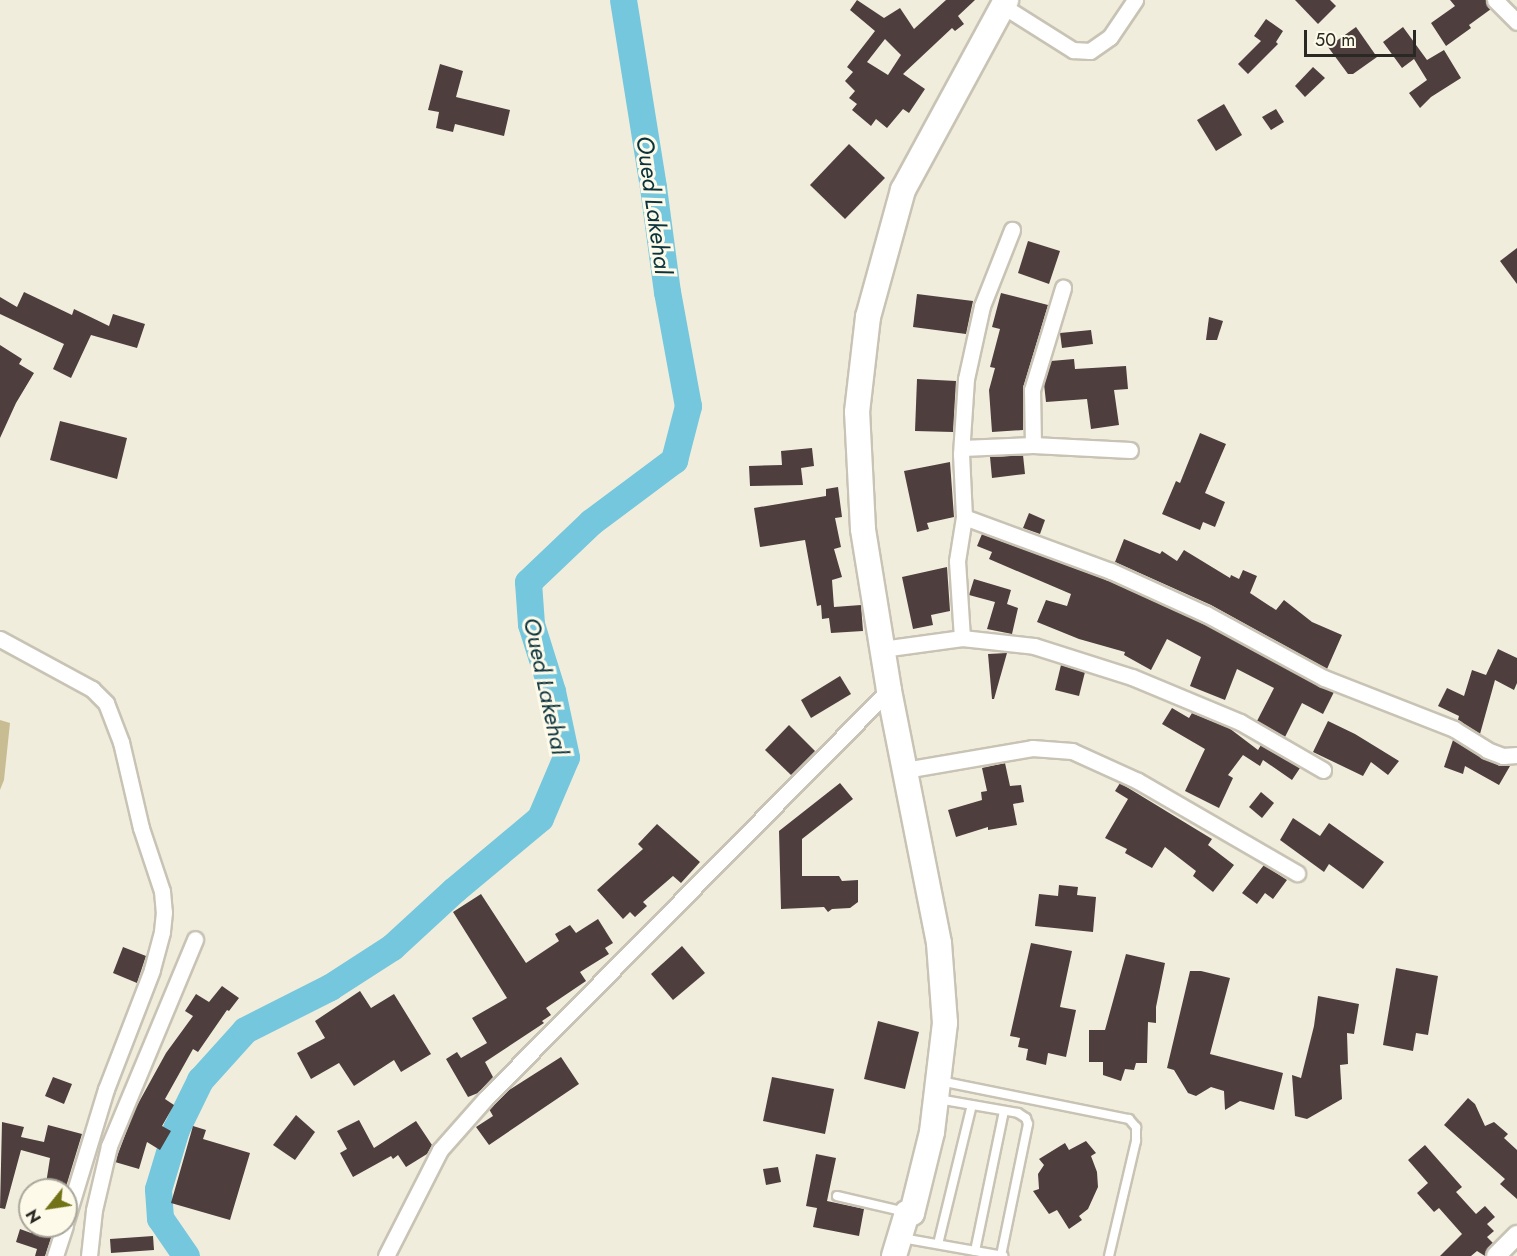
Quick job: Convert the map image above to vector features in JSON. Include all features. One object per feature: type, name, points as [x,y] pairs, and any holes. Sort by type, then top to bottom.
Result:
[{"type":"highway","points":[[898,1247],[907,1213],[912,1212],[932,1132],[945,1023],[939,944],[888,690],[863,530],[857,411],[868,317],[903,190],[1005,3]]},
{"type":"street","points":[[1005,3],[1073,50],[1090,51],[1110,37],[1135,0]]},
{"type":"street","points":[[1495,0],[1517,22]]},
{"type":"street","points":[[962,638],[957,561],[964,517],[962,448],[966,379],[982,306],[1012,230]]},
{"type":"street","points":[[1033,445],[1032,390],[1063,288]]},
{"type":"street","points":[[962,448],[1033,445],[1131,450]]},
{"type":"street","points":[[964,517],[1111,571],[1206,614],[1324,678],[1454,729],[1487,750],[1503,756],[1517,755]]},
{"type":"street","points":[[882,649],[962,638],[1034,646],[1132,677],[1240,722],[1323,770]]},
{"type":"street","points":[[0,639],[92,689],[106,703],[121,742],[141,828],[162,891],[163,922],[152,970],[106,1089],[78,1181]]},
{"type":"street","points":[[386,1256],[440,1150],[486,1098],[888,690]]},
{"type":"street","points":[[905,770],[1032,748],[1072,751],[1138,781],[1297,873]]},
{"type":"street","points":[[89,1256],[94,1210],[109,1146],[195,939]]},
{"type":"street","points":[[1496,1256],[1517,1234]]},
{"type":"street","points":[[55,1256],[60,1238]]},
{"type":"lane","points":[[898,1247],[938,1244],[1002,1256],[1028,1124],[1026,1118],[1018,1113],[972,1105],[937,1089]]},
{"type":"lane","points":[[937,1089],[1129,1119],[1136,1127],[1136,1140],[1109,1256]]},
{"type":"lane","points":[[938,1244],[972,1105]]},
{"type":"lane","points":[[975,1251],[1004,1111]]},
{"type":"lane","points":[[837,1196],[907,1213]]},
{"type":"shaded area","points":[[0,720],[10,723],[4,780],[0,790]]},
{"type":"building","points":[[857,0],[884,18],[900,8],[914,29],[946,0],[975,0],[958,16],[964,24],[955,31],[952,28],[903,74],[925,89],[909,113],[903,109],[887,128],[876,119],[871,126],[852,110],[857,104],[849,98],[855,91],[845,81],[853,72],[847,67],[875,31],[850,10]],"holes":[[[885,39],[901,55],[888,75],[867,62]]]},
{"type":"building","points":[[1295,0],[1330,0],[1336,6],[1318,24]]},
{"type":"building","points":[[1450,0],[1486,0],[1491,9],[1469,25],[1471,28],[1446,46],[1431,23],[1455,6]]},
{"type":"building","points":[[1266,19],[1283,31],[1276,42],[1278,44],[1248,74],[1238,64],[1261,41],[1254,36]]},
{"type":"building","points":[[1356,27],[1377,57],[1353,74],[1348,74],[1328,47]]},
{"type":"building","points":[[1403,27],[1427,60],[1444,50],[1461,78],[1431,97],[1420,108],[1409,93],[1427,80],[1414,59],[1402,68],[1383,42]]},
{"type":"building","points":[[440,64],[463,71],[456,97],[510,110],[504,136],[455,124],[453,132],[436,128],[439,112],[428,110]]},
{"type":"building","points":[[1313,67],[1325,78],[1305,97],[1295,86]]},
{"type":"building","points":[[1224,104],[1242,135],[1216,151],[1197,120]]},
{"type":"building","points":[[1276,109],[1284,122],[1271,130],[1262,117]]},
{"type":"building","points":[[849,144],[885,178],[845,219],[810,185]]},
{"type":"building","points":[[1028,241],[1060,251],[1049,284],[1018,273]]},
{"type":"building","points":[[1517,248],[1517,284],[1500,261]]},
{"type":"building","points":[[24,292],[72,315],[74,309],[109,326],[113,314],[145,324],[137,348],[91,335],[71,378],[53,369],[64,344],[0,314],[0,297],[17,307]]},
{"type":"building","points":[[1001,293],[1048,305],[1023,388],[1023,430],[992,432],[989,390],[995,368],[990,367],[1000,329],[992,327]]},
{"type":"building","points":[[917,294],[973,301],[966,334],[913,327]]},
{"type":"building","points":[[1209,317],[1223,321],[1217,340],[1206,340]]},
{"type":"building","points":[[1091,330],[1093,344],[1062,348],[1060,333]]},
{"type":"building","points":[[0,345],[22,359],[19,364],[34,373],[16,403],[0,438]]},
{"type":"building","points":[[1074,359],[1075,369],[1126,366],[1128,389],[1114,390],[1119,425],[1091,429],[1087,399],[1046,402],[1044,384],[1051,361]]},
{"type":"building","points":[[917,379],[956,381],[953,432],[915,431]]},
{"type":"building","points":[[60,421],[127,438],[117,479],[50,460]]},
{"type":"building","points":[[1200,433],[1226,444],[1205,493],[1225,502],[1215,527],[1203,522],[1200,530],[1162,514],[1176,481],[1180,483]]},
{"type":"building","points":[[812,448],[814,466],[801,468],[803,485],[750,486],[749,466],[782,465],[781,451]]},
{"type":"building","points":[[1023,455],[1025,474],[992,478],[990,457]]},
{"type":"building","points":[[950,462],[954,517],[927,523],[929,529],[917,532],[904,471]]},
{"type":"building","points":[[838,487],[842,517],[835,518],[841,547],[834,549],[842,577],[832,580],[834,607],[861,605],[863,631],[831,633],[829,618],[822,619],[821,605],[817,606],[805,540],[760,547],[754,508],[826,496],[826,489]]},
{"type":"building","points":[[1029,513],[1045,520],[1040,534],[1023,528]]},
{"type":"building","points":[[982,534],[1107,580],[1202,623],[1334,692],[1323,714],[1302,703],[1285,737],[1257,721],[1274,688],[1237,669],[1225,700],[1190,686],[1201,657],[1167,639],[1151,670],[1124,655],[1125,652],[1079,639],[1037,622],[1046,600],[1067,606],[1071,594],[989,559],[992,552],[977,546]]},
{"type":"building","points":[[1124,539],[1160,554],[1162,551],[1177,561],[1184,550],[1230,578],[1231,575],[1239,579],[1243,570],[1257,576],[1250,593],[1276,610],[1284,600],[1312,622],[1342,635],[1327,669],[1211,605],[1115,562]]},
{"type":"building","points":[[947,567],[950,611],[931,615],[933,625],[913,629],[902,577]]},
{"type":"building","points":[[974,579],[1011,590],[1007,604],[1018,608],[1012,634],[987,629],[995,602],[969,595]]},
{"type":"building","points":[[1498,649],[1517,658],[1517,683],[1514,690],[1495,680],[1480,734],[1458,720],[1459,716],[1438,706],[1447,688],[1464,696],[1472,670],[1486,675]]},
{"type":"building","points":[[1007,653],[994,699],[992,699],[988,654]]},
{"type":"building","points":[[1061,665],[1085,672],[1079,696],[1055,690]]},
{"type":"building","points":[[840,676],[851,694],[811,718],[801,700]]},
{"type":"building","points":[[1172,708],[1189,718],[1192,713],[1229,728],[1258,750],[1261,745],[1300,768],[1292,780],[1263,760],[1260,766],[1243,755],[1228,775],[1233,778],[1219,808],[1185,791],[1205,749],[1162,724]]},
{"type":"building","points":[[1328,721],[1355,734],[1399,761],[1388,775],[1371,762],[1363,776],[1313,752]]},
{"type":"building","points":[[789,725],[815,751],[791,775],[765,750]]},
{"type":"building","points":[[1453,740],[1484,759],[1510,766],[1499,785],[1465,766],[1463,774],[1444,767]]},
{"type":"building","points":[[1005,763],[1010,786],[1021,785],[1024,802],[1013,804],[1017,825],[988,830],[988,827],[956,837],[948,810],[982,800],[981,792],[987,791],[982,768]]},
{"type":"building","points":[[840,783],[853,799],[802,839],[802,876],[839,876],[842,881],[858,880],[858,902],[850,908],[832,909],[828,912],[824,907],[781,909],[779,831]]},
{"type":"building","points":[[1120,783],[1212,839],[1208,845],[1234,865],[1213,892],[1193,876],[1196,871],[1165,847],[1152,868],[1125,853],[1127,849],[1105,838],[1128,799],[1115,791]]},
{"type":"building","points":[[1261,792],[1274,803],[1262,818],[1249,807]]},
{"type":"building","points":[[1293,818],[1320,836],[1329,823],[1384,862],[1363,889],[1329,864],[1324,872],[1280,840]]},
{"type":"building","points":[[657,824],[700,862],[681,883],[673,876],[643,902],[647,906],[635,917],[630,912],[623,919],[597,890],[643,849],[638,844]]},
{"type":"building","points":[[1264,865],[1287,880],[1273,899],[1265,893],[1257,904],[1242,893]]},
{"type":"building","points":[[1059,885],[1078,887],[1077,895],[1096,897],[1093,932],[1035,926],[1039,894],[1058,896]]},
{"type":"building","points":[[481,894],[526,963],[559,941],[555,934],[570,925],[576,933],[598,919],[613,943],[605,948],[609,954],[580,972],[586,981],[546,1008],[551,1015],[542,1021],[544,1023],[485,1062],[493,1077],[478,1093],[468,1097],[446,1059],[457,1052],[461,1058],[487,1043],[472,1018],[507,998],[453,912]]},
{"type":"building","points":[[1031,943],[1072,951],[1060,1007],[1076,1010],[1066,1057],[1048,1053],[1046,1065],[1026,1060],[1028,1049],[1018,1047],[1020,1038],[1010,1036]]},
{"type":"building","points":[[682,946],[705,973],[673,1000],[651,974]]},
{"type":"building","points":[[123,947],[146,956],[137,983],[113,973]]},
{"type":"building","points":[[1126,954],[1165,963],[1156,1007],[1156,1023],[1148,1022],[1147,1063],[1136,1063],[1134,1070],[1125,1069],[1121,1081],[1103,1075],[1103,1062],[1089,1062],[1089,1030],[1105,1030]]},
{"type":"building","points":[[1396,968],[1438,976],[1428,1035],[1416,1033],[1413,1051],[1383,1045]]},
{"type":"building","points":[[1190,971],[1201,971],[1230,978],[1210,1054],[1283,1073],[1274,1110],[1240,1101],[1225,1110],[1224,1091],[1211,1087],[1196,1096],[1188,1093],[1174,1070],[1167,1068]]},
{"type":"building","points":[[222,986],[239,998],[229,1011],[227,1010],[198,1052],[193,1049],[165,1099],[174,1105],[162,1126],[171,1131],[160,1150],[147,1142],[139,1169],[115,1162],[134,1111],[166,1053],[193,1016],[185,1011],[196,994],[209,1002]]},
{"type":"building","points":[[360,991],[371,1008],[394,994],[431,1054],[401,1072],[394,1060],[354,1086],[339,1063],[311,1079],[297,1053],[325,1038],[315,1021]]},
{"type":"building","points":[[1318,996],[1359,1004],[1354,1034],[1347,1033],[1348,1064],[1340,1065],[1342,1099],[1307,1119],[1295,1116],[1292,1075],[1301,1078],[1314,1026]]},
{"type":"building","points":[[878,1021],[919,1032],[905,1089],[864,1079]]},
{"type":"building","points":[[561,1057],[579,1084],[489,1145],[476,1127],[493,1116],[489,1109],[503,1094]]},
{"type":"building","points":[[53,1077],[72,1084],[64,1104],[45,1096]]},
{"type":"building","points":[[772,1077],[834,1089],[825,1134],[763,1121]]},
{"type":"building","points":[[1468,1098],[1475,1104],[1485,1126],[1494,1122],[1508,1134],[1504,1138],[1517,1150],[1517,1199],[1500,1184],[1505,1179],[1444,1125]]},
{"type":"building","points":[[296,1115],[315,1132],[295,1160],[273,1145]]},
{"type":"building","points":[[359,1120],[374,1148],[416,1121],[432,1145],[427,1154],[406,1167],[398,1155],[393,1159],[391,1156],[353,1177],[340,1153],[347,1149],[337,1131]]},
{"type":"building","points":[[2,1122],[24,1127],[21,1137],[44,1142],[48,1125],[82,1134],[69,1178],[47,1178],[50,1158],[21,1150],[5,1209],[0,1208]]},
{"type":"building","points":[[193,1126],[206,1130],[203,1139],[250,1153],[230,1220],[171,1203]]},
{"type":"building","points":[[1086,1141],[1096,1153],[1091,1156],[1097,1172],[1098,1187],[1088,1209],[1079,1216],[1082,1220],[1069,1229],[1057,1210],[1049,1214],[1033,1191],[1039,1189],[1038,1174],[1044,1165],[1039,1159],[1065,1143],[1069,1150]]},
{"type":"building","points":[[1425,1145],[1462,1187],[1456,1192],[1476,1214],[1485,1206],[1495,1217],[1487,1224],[1494,1231],[1487,1237],[1493,1243],[1485,1256],[1477,1251],[1471,1256],[1440,1256],[1462,1234],[1439,1208],[1434,1212],[1417,1193],[1428,1183],[1408,1160]]},
{"type":"building","points":[[816,1154],[836,1158],[827,1201],[864,1209],[859,1236],[813,1227],[817,1208],[806,1206]]},
{"type":"building","points":[[778,1167],[781,1182],[766,1185],[763,1169]]},
{"type":"building","points":[[18,1236],[18,1238],[51,1238],[45,1256],[35,1256],[37,1249],[16,1242]]},
{"type":"building","points":[[153,1236],[154,1250],[111,1253],[110,1239]]},
{"type":"waterway","name":"Oued Lakehal","points":[[186,1256],[160,1218],[158,1189],[176,1129],[200,1080],[245,1030],[330,987],[392,947],[454,890],[540,818],[566,757],[552,691],[531,624],[528,582],[591,522],[674,460],[688,406],[667,292],[653,187],[623,0]]}]
